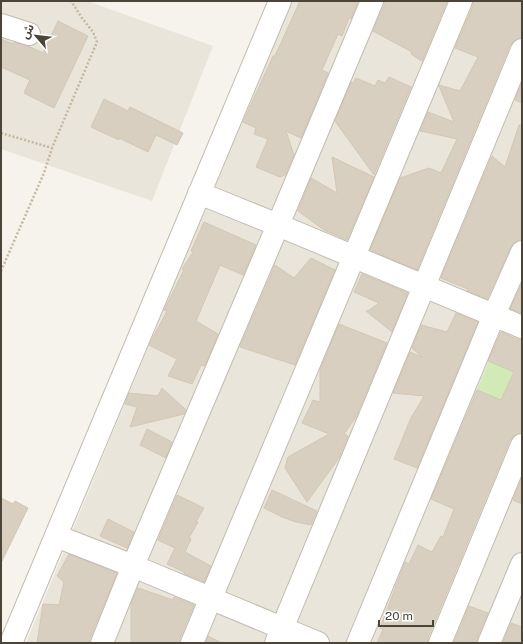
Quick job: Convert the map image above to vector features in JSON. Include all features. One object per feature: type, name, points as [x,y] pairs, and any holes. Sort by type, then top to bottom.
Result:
[{"type":"street","points":[[11,643],[280,1]]},
{"type":"street","points":[[102,643],[133,566],[372,1]]},
{"type":"street","points":[[192,643],[461,1]]},
{"type":"street","points":[[1,25],[29,34]]},
{"type":"street","points":[[279,636],[522,50]]},
{"type":"street","points":[[199,193],[522,327]]},
{"type":"street","points":[[358,643],[494,315],[522,252]]},
{"type":"street","points":[[440,643],[522,445]]},
{"type":"street","points":[[56,536],[133,566],[210,599],[279,636],[318,643]]},
{"type":"street","points":[[489,643],[522,564]]},
{"type":"path","points":[[1,272],[42,180],[52,148],[96,42],[93,32],[71,1]]},
{"type":"path","points":[[1,133],[52,148]]},
{"type":"shaded area","points":[[1,1],[87,1],[213,46],[152,201],[1,149]]},
{"type":"shaded area","points":[[291,1],[522,1],[522,643],[26,643]]},
{"type":"green space","points":[[489,362],[514,372],[502,400],[477,390]]},
{"type":"building","points":[[300,1],[358,1],[342,36],[338,34],[322,70],[328,73],[301,138],[286,131],[294,155],[285,175],[280,177],[256,167],[268,139],[254,134],[256,128],[243,122]]},
{"type":"building","points":[[384,1],[447,1],[422,61],[411,54],[412,52],[373,31],[384,6]]},
{"type":"building","points":[[473,1],[522,1],[522,38],[515,40],[510,45],[417,270],[370,250],[400,178],[429,168],[441,173],[457,139],[420,131],[428,112],[454,122],[439,85],[460,91],[478,57],[455,48],[473,6]]},
{"type":"building","points":[[58,21],[88,36],[54,108],[24,93],[30,80],[1,67],[1,39],[13,44],[14,42],[28,46],[43,53]]},
{"type":"building","points":[[389,77],[411,87],[374,175],[335,121],[351,82],[353,83],[356,78],[375,86],[378,80],[385,83]]},
{"type":"building","points":[[522,83],[522,103],[515,100]]},
{"type":"building","points":[[104,99],[128,111],[130,107],[183,133],[177,145],[156,135],[148,152],[91,127]]},
{"type":"building","points":[[519,125],[522,125],[522,240],[515,242],[511,247],[487,299],[467,291],[468,289],[441,278],[492,156],[505,167]]},
{"type":"building","points":[[332,157],[374,177],[347,240],[324,230],[298,211],[311,178],[337,193]]},
{"type":"building","points":[[204,222],[256,245],[243,275],[220,265],[196,321],[218,334],[205,366],[201,365],[192,384],[168,376],[177,359],[149,345],[167,311],[164,310],[184,270],[182,269],[193,252],[191,251]]},
{"type":"building","points":[[311,258],[335,270],[295,365],[240,347],[275,265],[294,278]]},
{"type":"building","points":[[362,274],[408,293],[392,332],[366,311],[379,303],[354,292]]},
{"type":"building","points":[[522,283],[522,313],[510,309]]},
{"type":"building","points":[[456,313],[478,322],[417,468],[394,459],[411,418],[424,396],[393,393],[410,352],[422,357],[412,348],[421,325],[447,332]]},
{"type":"building","points":[[339,324],[387,343],[356,417],[344,434],[348,436],[339,458],[307,502],[285,468],[288,457],[329,434],[302,423],[313,400],[320,402],[320,370]]},
{"type":"building","points":[[501,332],[517,339],[522,339],[522,433],[515,435],[510,440],[428,638],[428,643],[377,643],[383,630],[380,628],[405,562],[409,564],[418,545],[432,552],[441,536],[443,537],[454,509],[431,499],[477,390],[501,400],[514,372],[488,361]]},
{"type":"building","points":[[162,388],[186,410],[184,414],[130,427],[137,407],[125,404],[129,393],[158,396]]},
{"type":"building","points":[[147,429],[172,442],[166,458],[140,445]]},
{"type":"building","points":[[522,478],[522,504],[513,500]]},
{"type":"building","points":[[272,490],[317,511],[311,525],[282,517],[264,508]]},
{"type":"building","points":[[177,495],[204,508],[189,538],[191,539],[185,552],[211,566],[204,582],[184,574],[184,572],[167,564],[175,548],[158,540]]},
{"type":"building","points":[[1,498],[13,504],[15,501],[28,508],[1,563]]},
{"type":"building","points":[[108,519],[134,532],[127,548],[100,536]]},
{"type":"building","points":[[69,554],[117,573],[90,638],[90,643],[37,643],[43,604],[59,605],[64,582],[57,576]]},
{"type":"building","points":[[138,588],[173,600],[174,597],[194,605],[180,638],[180,643],[131,643],[131,603]]},
{"type":"building","points":[[469,606],[488,613],[477,638],[477,643],[454,643]]},
{"type":"building","points":[[511,623],[522,627],[522,643],[503,643]]},
{"type":"building","points":[[208,636],[222,643],[206,643]]}]
